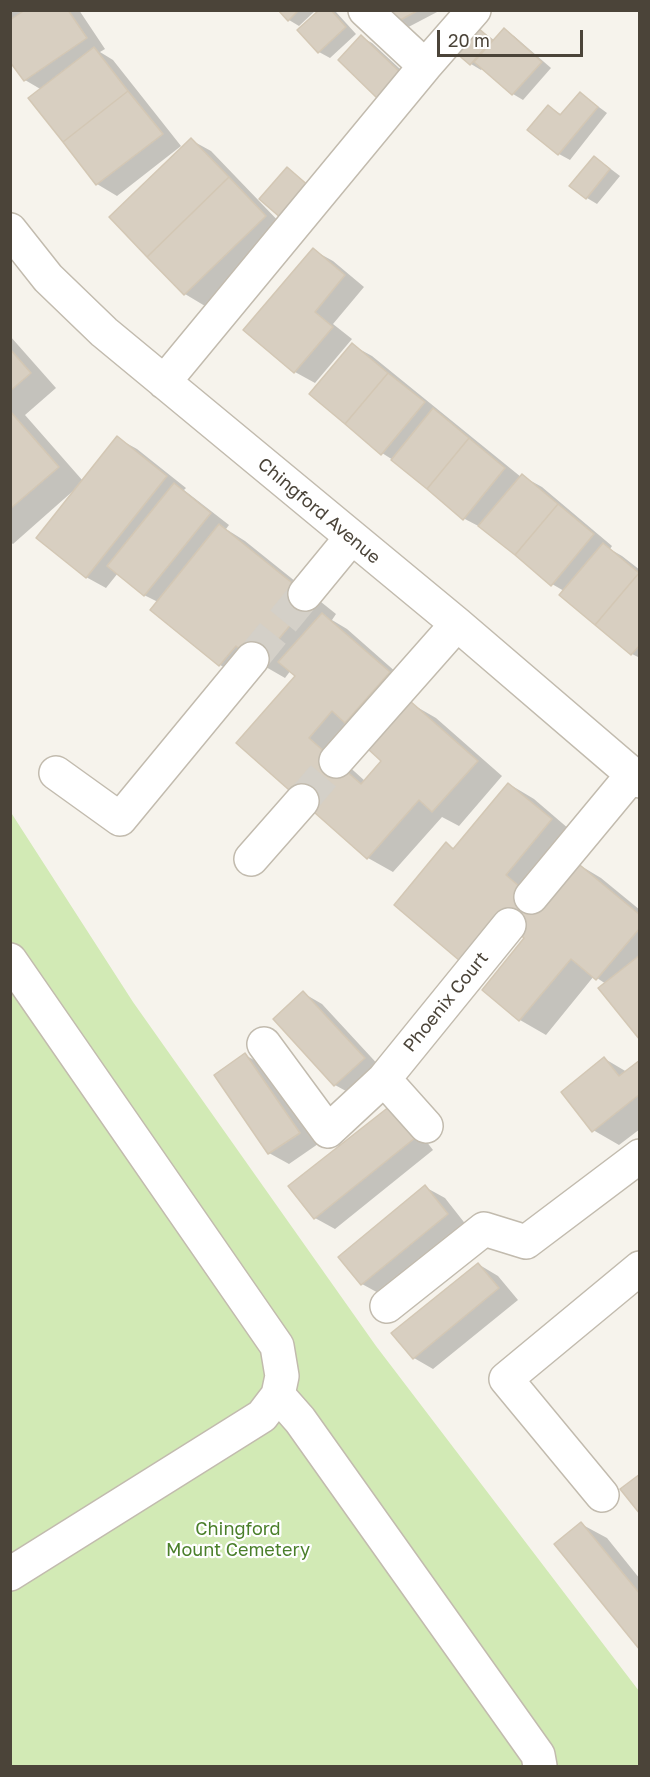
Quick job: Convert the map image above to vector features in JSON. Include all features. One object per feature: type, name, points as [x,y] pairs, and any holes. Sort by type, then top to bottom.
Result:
[{"type":"street","points":[[365,10],[425,66]]},
{"type":"street","points":[[164,382],[474,10]]},
{"type":"street","name":"Chingford Avenue","points":[[10,230],[48,278],[104,332],[457,624],[636,777]]},
{"type":"street","points":[[305,594],[351,538]]},
{"type":"street","points":[[336,761],[457,624]]},
{"type":"street","points":[[56,773],[120,819],[252,659]]},
{"type":"street","points":[[531,897],[636,777]]},
{"type":"street","points":[[252,859],[302,801]]},
{"type":"street","name":"Phoenix Court","points":[[264,1044],[327,1131],[384,1079],[508,925]]},
{"type":"street","points":[[10,960],[277,1346],[282,1376],[278,1395],[262,1416],[10,1574]]},
{"type":"street","points":[[384,1079],[426,1126]]},
{"type":"street","points":[[387,1306],[484,1229],[526,1242],[639,1156]]},
{"type":"street","points":[[602,1495],[506,1379],[639,1268]]},
{"type":"street","points":[[278,1395],[300,1420],[538,1755],[540,1767]]},
{"type":"green space","name":"Chingford Mount Cemetery","points":[[10,811],[133,1002],[376,1346],[639,1691],[639,1766],[11,1766]]},
{"type":"building","points":[[25,10],[68,10],[87,38],[24,81],[10,62],[10,20]]},
{"type":"building","points":[[278,10],[299,10],[288,21]]},
{"type":"building","points":[[319,10],[331,10],[346,27],[318,53],[297,30]]},
{"type":"building","points":[[377,10],[419,10],[385,28]]},
{"type":"building","points":[[470,21],[492,40],[470,65],[448,46]]},
{"type":"building","points":[[504,28],[542,62],[512,95],[474,62]]},
{"type":"building","points":[[361,35],[403,75],[379,100],[338,60]]},
{"type":"building","points":[[94,47],[128,91],[63,142],[28,98]]},
{"type":"building","points":[[128,91],[163,134],[96,185],[63,142]]},
{"type":"building","points":[[580,92],[598,107],[558,155],[527,130],[548,105],[560,115]]},
{"type":"building","points":[[191,138],[229,177],[147,257],[109,217]]},
{"type":"building","points":[[594,156],[610,169],[586,199],[569,186]]},
{"type":"building","points":[[287,167],[310,187],[282,219],[259,199]]},
{"type":"building","points":[[229,177],[266,216],[184,295],[147,257]]},
{"type":"building","points":[[313,248],[345,275],[315,312],[333,327],[294,373],[243,330]]},
{"type":"building","points":[[352,343],[388,373],[345,424],[309,394]]},
{"type":"building","points":[[10,349],[31,373],[10,391]]},
{"type":"building","points":[[388,373],[425,402],[381,455],[345,424]]},
{"type":"building","points":[[433,408],[469,438],[427,489],[391,460]]},
{"type":"building","points":[[10,411],[59,467],[10,509]]},
{"type":"building","points":[[117,436],[167,476],[86,578],[36,538]]},
{"type":"building","points":[[469,438],[505,468],[463,520],[427,489]]},
{"type":"building","points":[[522,474],[558,504],[515,555],[478,526]]},
{"type":"building","points":[[174,483],[211,513],[144,596],[107,566]]},
{"type":"building","points":[[558,504],[594,534],[551,586],[515,555]]},
{"type":"building","points":[[219,524],[312,599],[258,664],[236,646],[219,666],[150,610]]},
{"type":"building","points":[[603,543],[639,573],[595,625],[559,595]]},
{"type":"building","points":[[639,573],[640,645],[631,655],[595,625]]},
{"type":"building","points":[[322,613],[390,672],[345,723],[332,711],[309,738],[361,784],[381,761],[368,749],[410,701],[478,761],[432,812],[419,800],[367,859],[236,743],[295,676],[278,662]]},
{"type":"building","points":[[508,783],[552,819],[506,875],[540,904],[575,861],[640,915],[640,928],[596,980],[571,959],[519,1021],[482,990],[524,938],[498,916],[460,961],[394,905],[446,842],[453,849]]},
{"type":"building","points":[[640,955],[640,1040],[598,988]]},
{"type":"building","points":[[303,991],[365,1058],[334,1086],[273,1019]]},
{"type":"building","points":[[245,1053],[300,1133],[268,1154],[214,1075]]},
{"type":"building","points":[[604,1057],[619,1076],[640,1060],[640,1094],[592,1132],[561,1092]]},
{"type":"building","points":[[390,1106],[415,1138],[314,1219],[288,1186]]},
{"type":"building","points":[[425,1185],[448,1214],[361,1285],[338,1257]]},
{"type":"building","points":[[478,1263],[499,1288],[413,1359],[391,1333]]},
{"type":"building","points":[[640,1474],[640,1514],[620,1489]]},
{"type":"building","points":[[581,1522],[640,1594],[640,1650],[554,1544]]},
{"type":"tunnel","points":[[252,659],[305,594]]},
{"type":"tunnel","points":[[302,801],[336,761]]}]
